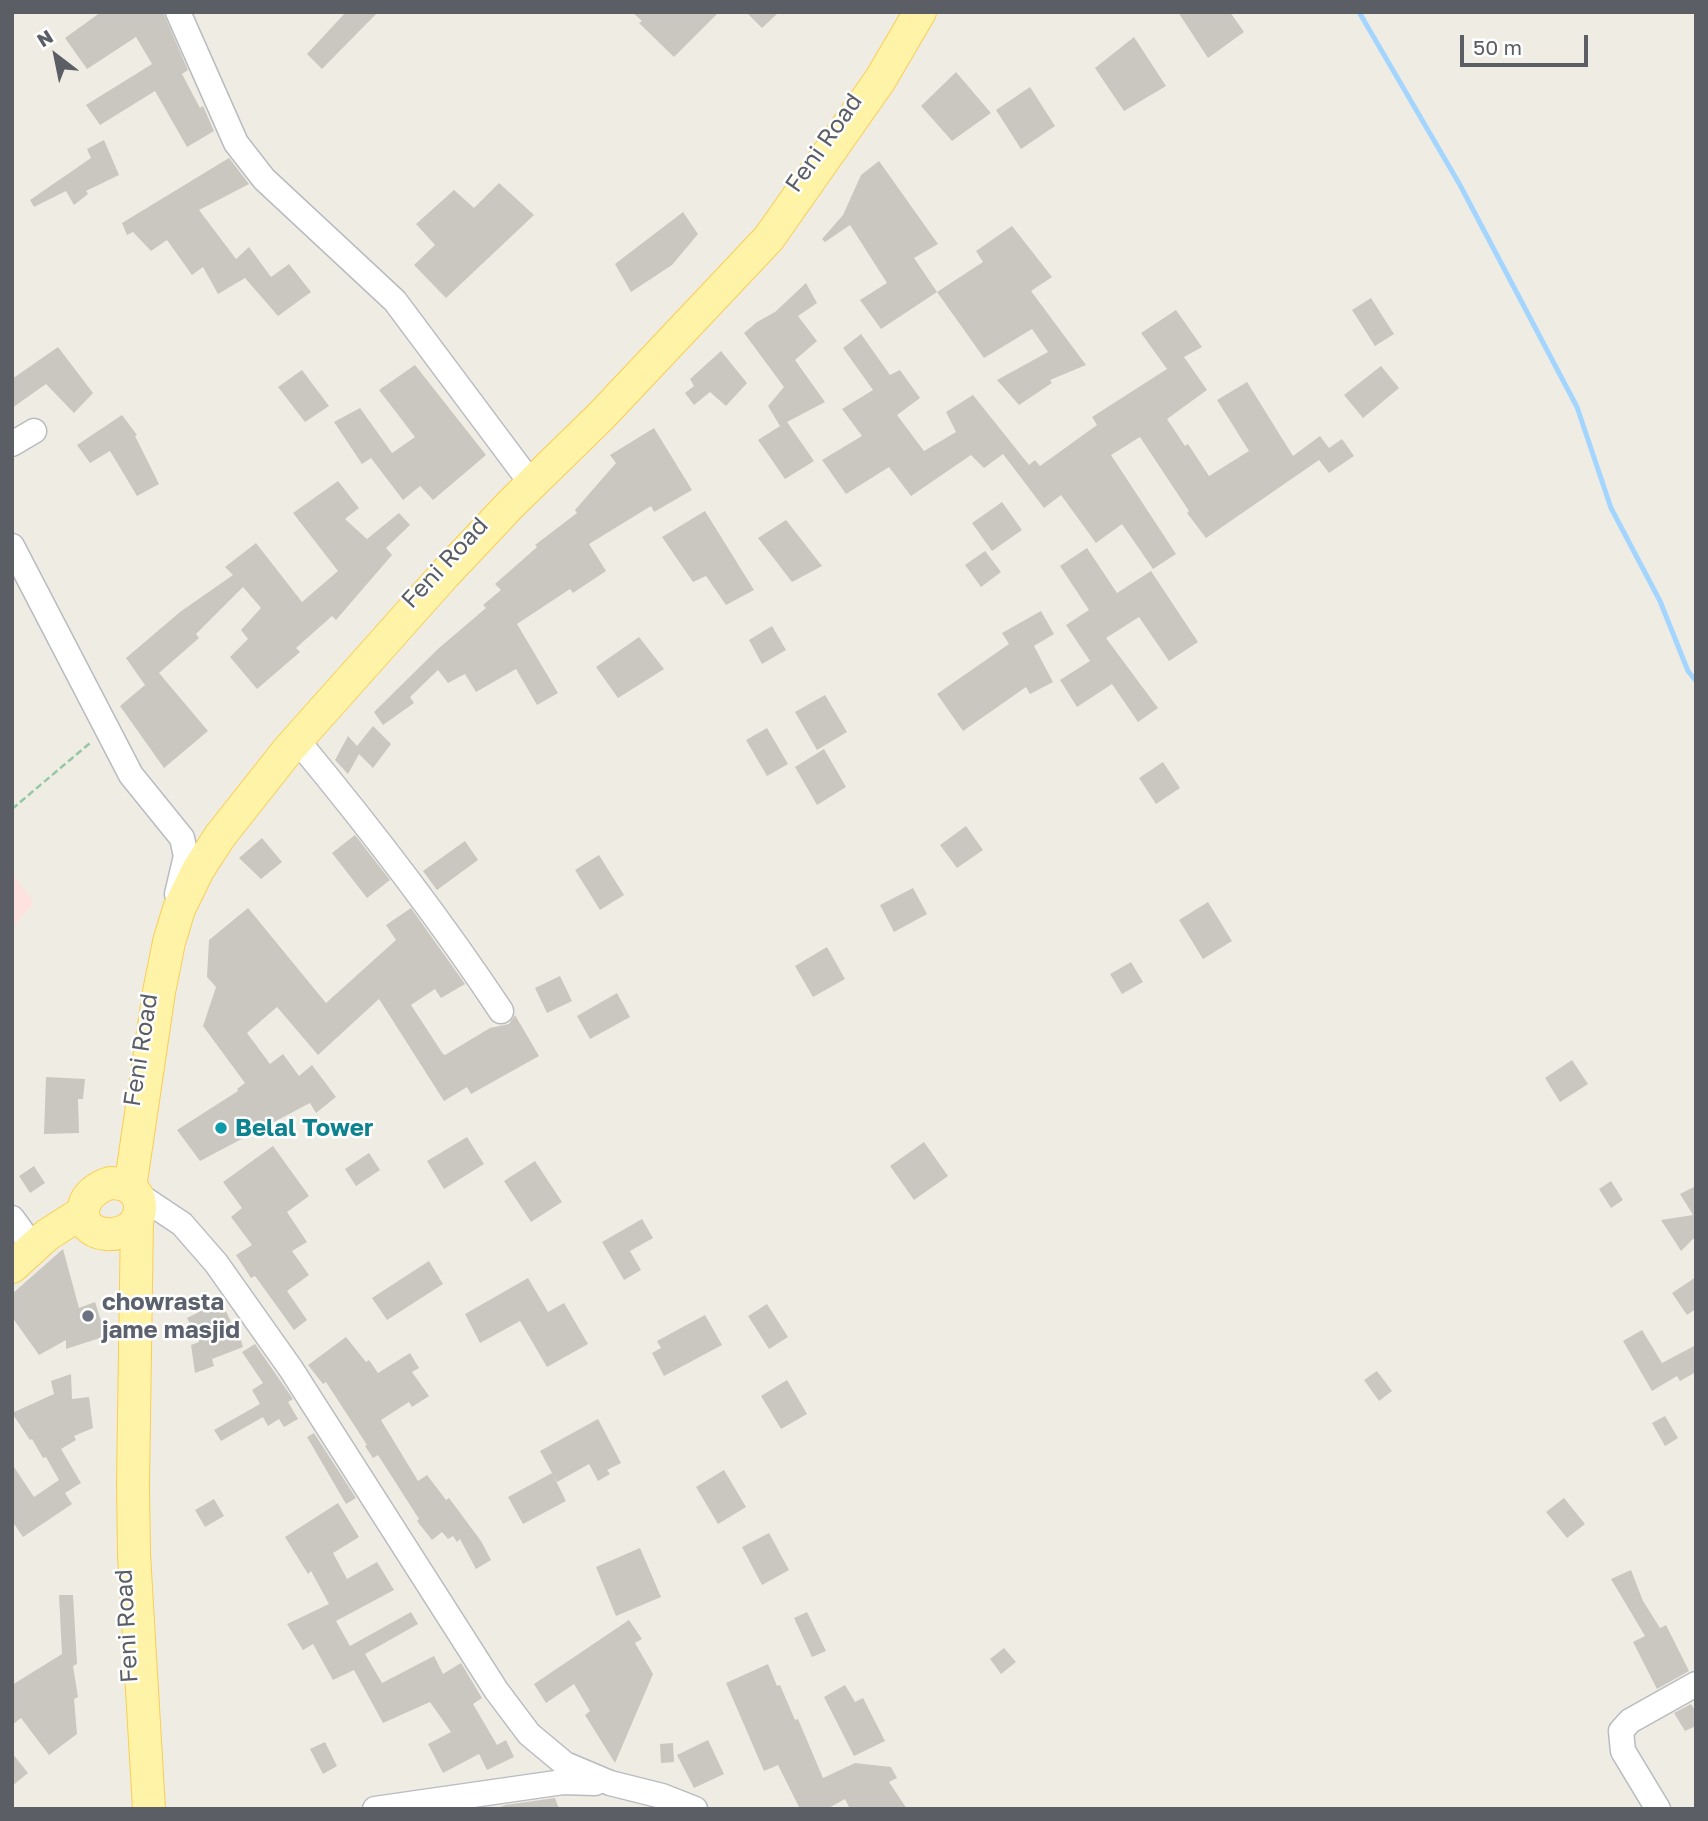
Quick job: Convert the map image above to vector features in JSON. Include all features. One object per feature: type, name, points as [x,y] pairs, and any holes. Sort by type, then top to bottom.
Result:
[{"type":"main road","name":"Feni Road","points":[[136,1809],[122,1524],[129,1204],[150,991],[164,928],[176,898],[226,812],[294,730],[525,475],[764,229],[847,112],[909,12]]},
{"type":"main road","points":[[149,1809],[133,1519],[129,1204],[159,992],[179,909],[198,870],[220,836],[298,740],[453,565],[611,405],[769,238],[880,80],[920,12]]},
{"type":"main road","points":[[100,1186],[129,1204],[104,1235],[92,1231],[84,1222],[86,1199],[100,1186]]},
{"type":"main road","points":[[23,1257],[47,1235],[83,1212]]},
{"type":"street","points":[[178,12],[236,143],[264,179],[395,301],[525,475]]},
{"type":"street","points":[[12,444],[34,431]]},
{"type":"street","points":[[12,546],[131,775],[186,846],[176,898]]},
{"type":"street","points":[[298,740],[373,832],[449,933],[501,1011]]},
{"type":"street","points":[[129,1204],[182,1224],[216,1263],[291,1369],[496,1690],[529,1734],[565,1764],[610,1783],[662,1796],[695,1809]]},
{"type":"street","points":[[12,1218],[23,1257]]},
{"type":"street","points":[[1658,1809],[1623,1751],[1621,1731],[1630,1721],[1696,1684]]},
{"type":"street","points":[[375,1809],[563,1782],[610,1783]]},
{"type":"path","points":[[12,809],[108,728]]},
{"type":"shaded area","points":[[12,874],[34,902],[12,929]]},
{"type":"building","points":[[101,12],[163,12],[188,70],[182,74],[200,108],[203,106],[214,131],[187,147],[155,91],[100,125],[86,105],[152,64],[136,37],[87,69],[65,38]]},
{"type":"building","points":[[346,12],[378,12],[322,69],[307,54]]},
{"type":"building","points":[[632,12],[719,12],[674,57],[639,23],[642,21]]},
{"type":"building","points":[[746,12],[779,12],[762,28]]},
{"type":"building","points":[[1178,12],[1230,12],[1244,32],[1208,58]]},
{"type":"building","points":[[1134,37],[1166,86],[1124,111],[1095,68]]},
{"type":"building","points":[[956,72],[991,113],[952,141],[921,106]]},
{"type":"building","points":[[1030,87],[1055,126],[1021,149],[996,110]]},
{"type":"building","points":[[104,140],[119,175],[86,191],[88,194],[74,205],[66,191],[34,207],[30,200],[91,158],[87,149]]},
{"type":"building","points":[[229,158],[249,184],[199,210],[236,259],[249,247],[271,277],[289,264],[311,292],[278,316],[245,278],[218,294],[203,267],[192,275],[167,240],[151,251],[133,232],[127,235],[122,223]]},
{"type":"building","points":[[879,161],[938,244],[914,258],[937,292],[881,329],[860,300],[887,283],[850,225],[825,242],[822,239],[843,215],[861,175]]},
{"type":"building","points":[[499,183],[534,215],[446,298],[414,265],[435,245],[416,224],[454,190],[474,208]]},
{"type":"building","points":[[683,212],[698,234],[672,265],[631,292],[615,264]]},
{"type":"building","points":[[1012,226],[1052,277],[1031,291],[1086,365],[1050,380],[1052,383],[1019,405],[997,380],[1048,352],[1032,329],[984,358],[937,292],[983,262],[976,251]]},
{"type":"building","points":[[806,283],[817,303],[798,316],[817,341],[795,360],[825,402],[787,422],[814,461],[785,479],[758,440],[780,426],[768,406],[784,387],[744,333],[775,312]]},
{"type":"building","points":[[1371,298],[1394,334],[1375,346],[1352,310]]},
{"type":"building","points":[[1176,310],[1202,347],[1184,357],[1207,390],[1167,419],[1209,476],[1249,451],[1217,400],[1247,382],[1293,456],[1320,436],[1329,448],[1342,439],[1354,456],[1329,473],[1319,460],[1206,538],[1187,513],[1189,511],[1140,437],[1111,455],[1176,554],[1153,569],[1122,524],[1096,543],[1061,495],[1044,508],[1003,454],[984,468],[971,455],[911,496],[889,467],[846,494],[822,460],[862,436],[842,409],[873,390],[843,348],[861,334],[890,375],[900,370],[920,398],[897,415],[924,451],[956,432],[946,412],[973,395],[1029,465],[1035,460],[1040,466],[1097,425],[1092,417],[1167,369],[1141,333]]},
{"type":"building","points":[[58,347],[93,393],[74,413],[46,384],[12,408],[12,379]]},
{"type":"building","points":[[721,351],[747,383],[726,406],[710,392],[694,405],[685,393],[694,386],[690,379]]},
{"type":"building","points":[[415,365],[486,455],[433,500],[420,486],[403,500],[371,458],[362,464],[334,422],[360,408],[392,453],[415,437],[379,390]]},
{"type":"building","points":[[1381,366],[1399,388],[1363,418],[1344,395]]},
{"type":"building","points":[[302,370],[329,406],[305,422],[278,387]]},
{"type":"building","points":[[122,415],[137,435],[135,436],[159,484],[137,496],[110,451],[90,463],[77,445]]},
{"type":"building","points":[[654,428],[692,490],[654,512],[651,506],[589,544],[606,571],[573,593],[570,589],[517,624],[558,693],[537,705],[516,669],[476,692],[465,674],[448,683],[438,670],[410,697],[414,703],[383,725],[374,712],[439,648],[486,608],[483,605],[501,590],[495,584],[537,547],[535,545],[577,513],[575,510],[616,463],[610,455]]},
{"type":"building","points":[[338,481],[359,508],[345,519],[367,539],[399,513],[410,525],[386,548],[392,555],[336,620],[332,616],[296,648],[300,652],[257,689],[230,657],[248,639],[241,630],[261,608],[243,587],[196,634],[199,638],[159,673],[208,731],[164,768],[120,706],[145,685],[126,658],[180,612],[233,575],[225,567],[256,543],[302,602],[338,571],[293,513]]},
{"type":"building","points":[[1002,502],[1022,530],[992,551],[972,523]]},
{"type":"building","points":[[705,511],[754,590],[726,605],[706,576],[693,582],[662,537]]},
{"type":"building","points":[[786,520],[822,566],[792,582],[758,538]]},
{"type":"building","points":[[1087,548],[1117,593],[1151,571],[1198,642],[1169,661],[1139,617],[1106,638],[1158,708],[1138,722],[1112,684],[1077,707],[1060,680],[1090,661],[1066,625],[1089,610],[1060,566]]},
{"type":"building","points":[[985,551],[1001,572],[981,587],[965,565]]},
{"type":"building","points":[[1041,611],[1054,634],[1034,646],[1053,682],[1030,694],[1026,687],[963,731],[937,694],[1009,644],[1002,633]]},
{"type":"building","points":[[772,626],[786,650],[762,664],[749,640]]},
{"type":"building","points":[[639,637],[664,669],[618,698],[596,667]]},
{"type":"building","points":[[825,695],[847,732],[817,750],[795,712]]},
{"type":"building","points":[[373,726],[391,744],[373,768],[359,754],[348,774],[335,760],[348,736],[357,746]]},
{"type":"building","points":[[767,728],[788,764],[767,776],[746,740]]},
{"type":"building","points":[[824,749],[846,787],[817,805],[795,767]]},
{"type":"building","points":[[1163,762],[1180,788],[1156,804],[1139,778]]},
{"type":"building","points":[[966,826],[983,850],[957,868],[940,845]]},
{"type":"building","points":[[355,835],[390,880],[367,898],[332,853]]},
{"type":"building","points":[[262,838],[282,862],[261,879],[239,858]]},
{"type":"building","points":[[465,841],[478,860],[437,890],[423,871]]},
{"type":"building","points":[[599,855],[624,895],[600,910],[575,870]]},
{"type":"building","points":[[913,888],[927,914],[894,932],[880,905]]},
{"type":"building","points":[[1208,902],[1232,941],[1203,959],[1179,920]]},
{"type":"building","points":[[248,908],[326,1003],[396,940],[386,925],[411,908],[465,984],[441,998],[435,989],[411,1005],[443,1054],[490,1028],[509,1024],[515,1015],[539,1056],[471,1094],[467,1087],[444,1101],[379,999],[318,1055],[277,1007],[247,1033],[270,1064],[283,1054],[299,1076],[312,1065],[336,1097],[316,1113],[310,1103],[200,1161],[177,1130],[238,1091],[245,1083],[203,1026],[216,987],[207,977],[209,940]]},
{"type":"building","points":[[827,947],[845,979],[813,997],[795,966]]},
{"type":"building","points":[[1131,962],[1143,982],[1122,994],[1110,974]]},
{"type":"building","points":[[560,976],[572,1001],[547,1013],[535,988]]},
{"type":"building","points":[[617,993],[630,1017],[590,1039],[577,1016]]},
{"type":"building","points":[[1572,1060],[1588,1084],[1560,1102],[1545,1078]]},
{"type":"building","points":[[46,1077],[85,1079],[83,1099],[78,1099],[79,1133],[44,1134]]},
{"type":"building","points":[[467,1137],[484,1164],[444,1189],[427,1161]]},
{"type":"building","points":[[924,1142],[948,1176],[914,1200],[890,1166]]},
{"type":"building","points":[[273,1146],[309,1196],[287,1212],[307,1242],[292,1251],[309,1275],[287,1291],[307,1320],[294,1330],[255,1276],[251,1278],[236,1255],[252,1245],[231,1217],[242,1208],[223,1182]]},
{"type":"building","points":[[369,1153],[380,1170],[356,1186],[345,1169]]},
{"type":"building","points":[[535,1161],[562,1202],[531,1222],[504,1181]]},
{"type":"building","points":[[34,1166],[45,1183],[30,1193],[19,1176]]},
{"type":"building","points":[[1611,1181],[1623,1200],[1611,1208],[1599,1189]]},
{"type":"building","points":[[1696,1186],[1696,1236],[1681,1251],[1661,1220],[1693,1215],[1680,1194]]},
{"type":"building","points":[[642,1219],[653,1238],[630,1251],[641,1270],[624,1280],[602,1242]]},
{"type":"building","points":[[63,1249],[79,1308],[95,1302],[106,1336],[66,1349],[66,1340],[39,1355],[12,1317],[12,1294]]},
{"type":"building","points":[[429,1261],[443,1284],[387,1320],[372,1298]]},
{"type":"building","points":[[1696,1277],[1696,1309],[1687,1315],[1672,1293]]},
{"type":"building","points":[[528,1278],[548,1312],[564,1303],[588,1344],[547,1367],[520,1321],[480,1343],[465,1314]]},
{"type":"building","points":[[221,1301],[233,1326],[236,1325],[243,1347],[212,1359],[214,1366],[195,1373],[191,1345],[199,1342],[187,1318]]},
{"type":"building","points":[[767,1304],[788,1337],[769,1349],[748,1316]]},
{"type":"building","points":[[705,1315],[722,1345],[664,1376],[652,1353],[661,1348],[657,1341]]},
{"type":"building","points":[[1642,1330],[1662,1363],[1696,1345],[1696,1372],[1680,1381],[1677,1376],[1652,1391],[1623,1341]]},
{"type":"building","points":[[346,1337],[378,1373],[410,1353],[419,1368],[412,1372],[429,1396],[412,1407],[409,1402],[381,1420],[418,1481],[427,1475],[446,1500],[449,1498],[481,1541],[491,1560],[476,1569],[460,1539],[457,1542],[453,1536],[448,1539],[442,1532],[432,1540],[417,1521],[419,1519],[378,1455],[373,1458],[326,1382],[323,1384],[308,1365]]},
{"type":"building","points":[[255,1344],[293,1399],[288,1402],[298,1419],[284,1427],[279,1419],[268,1426],[263,1417],[221,1441],[214,1430],[260,1404],[252,1390],[263,1383],[242,1352]]},
{"type":"building","points":[[1377,1371],[1392,1391],[1379,1401],[1364,1380]]},
{"type":"building","points":[[71,1374],[72,1399],[89,1397],[93,1428],[74,1436],[76,1440],[61,1449],[81,1483],[65,1493],[72,1504],[23,1537],[12,1521],[12,1464],[34,1497],[59,1480],[46,1457],[43,1458],[12,1413],[54,1394],[51,1381]]},
{"type":"building","points":[[787,1380],[807,1414],[781,1429],[761,1396]]},
{"type":"building","points":[[1665,1416],[1678,1438],[1665,1446],[1652,1423]]},
{"type":"building","points":[[598,1419],[621,1463],[607,1470],[610,1474],[598,1481],[589,1464],[557,1482],[540,1451]]},
{"type":"building","points":[[314,1433],[356,1498],[346,1504],[307,1437]]},
{"type":"building","points":[[724,1470],[746,1507],[718,1524],[696,1487]]},
{"type":"building","points":[[552,1473],[566,1501],[523,1524],[508,1497]]},
{"type":"building","points":[[1564,1498],[1585,1524],[1567,1538],[1546,1512]]},
{"type":"building","points":[[214,1499],[224,1516],[205,1527],[195,1510]]},
{"type":"building","points":[[338,1503],[359,1537],[333,1553],[347,1579],[377,1562],[394,1590],[336,1621],[350,1646],[411,1612],[418,1624],[365,1654],[382,1683],[434,1656],[443,1674],[461,1663],[482,1698],[473,1704],[497,1745],[506,1740],[514,1757],[487,1770],[479,1754],[443,1773],[428,1744],[451,1732],[430,1702],[383,1723],[354,1670],[333,1680],[313,1644],[303,1650],[287,1624],[329,1604],[311,1571],[308,1574],[285,1537]]},
{"type":"building","points":[[769,1533],[789,1570],[762,1585],[742,1547]]},
{"type":"building","points":[[640,1548],[661,1597],[616,1616],[596,1567]]},
{"type":"building","points":[[1631,1570],[1643,1601],[1660,1628],[1666,1625],[1689,1671],[1657,1689],[1633,1642],[1645,1636],[1611,1579]]},
{"type":"building","points":[[59,1595],[73,1595],[77,1734],[49,1755],[21,1718],[12,1725],[12,1685],[62,1654]]},
{"type":"building","points":[[807,1612],[826,1651],[812,1657],[794,1618]]},
{"type":"building","points":[[629,1620],[642,1639],[635,1643],[653,1674],[615,1763],[585,1715],[590,1711],[574,1684],[546,1703],[534,1684]]},
{"type":"building","points":[[1004,1648],[1016,1662],[1001,1674],[990,1659]]},
{"type":"building","points":[[768,1664],[795,1720],[798,1719],[823,1778],[855,1763],[891,1767],[897,1778],[889,1782],[907,1809],[850,1809],[845,1799],[827,1809],[800,1809],[778,1765],[764,1771],[726,1683]]},
{"type":"building","points":[[845,1685],[855,1702],[863,1698],[885,1741],[854,1756],[824,1697]]},
{"type":"building","points":[[1691,1704],[1696,1712],[1696,1726],[1685,1731],[1674,1713]]},
{"type":"building","points":[[708,1740],[724,1774],[694,1788],[677,1755]]},
{"type":"building","points":[[325,1742],[337,1766],[323,1774],[310,1749]]},
{"type":"building","points":[[673,1743],[674,1762],[661,1763],[660,1744]]},
{"type":"building","points":[[12,1753],[28,1773],[12,1786]]},
{"type":"building","points":[[555,1798],[559,1809],[498,1808],[505,1805]]},
{"type":"waterway","points":[[1359,12],[1460,185],[1577,407],[1611,508],[1660,601],[1688,671],[1696,681]]},
{"type":"place","name":"Belal Tower","points":[[221,1128]]},
{"type":"place","name":"chowrasta jame masjid","points":[[88,1316]]}]
